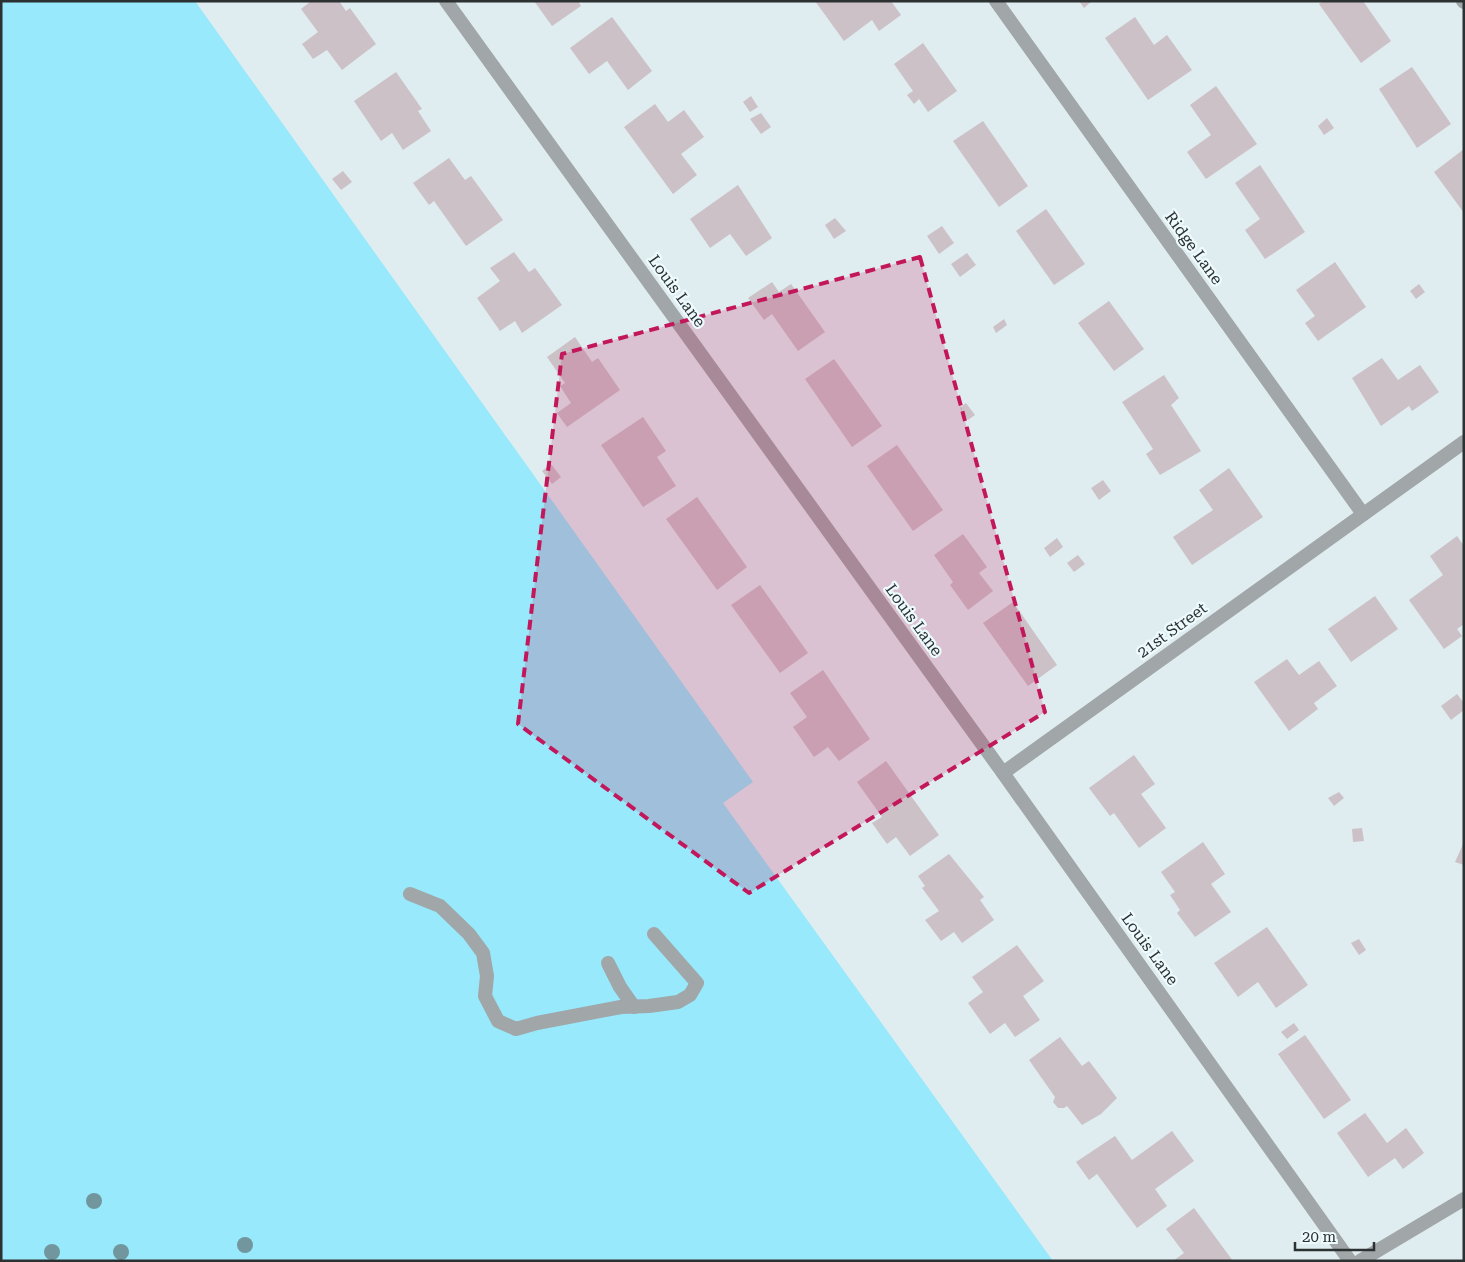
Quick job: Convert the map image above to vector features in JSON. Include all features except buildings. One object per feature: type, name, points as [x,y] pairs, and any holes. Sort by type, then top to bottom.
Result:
[{"type":"street","name":"Louis Lane","points":[[446,1],[1002,773],[1350,1261]]},
{"type":"street","name":"Ridge Lane","points":[[996,1],[1363,514]]},
{"type":"street","name":"21st Street","points":[[1002,773],[1464,442]]},
{"type":"street","points":[[410,894],[440,906],[469,934],[483,953],[487,976],[485,996],[498,1021],[516,1029],[537,1023],[611,1009],[678,1002],[690,995],[697,983],[654,934]]},
{"type":"street","points":[[608,963],[620,987],[634,1007]]},
{"type":"street","points":[[1360,1261],[1464,1199]]},
{"type":"highlighted area","points":[[920,257],[1045,712],[749,893],[518,724],[562,354]]},
{"type":"shaded area","points":[[1,1],[195,1],[753,782],[723,803],[1053,1261],[1,1261]]}]
